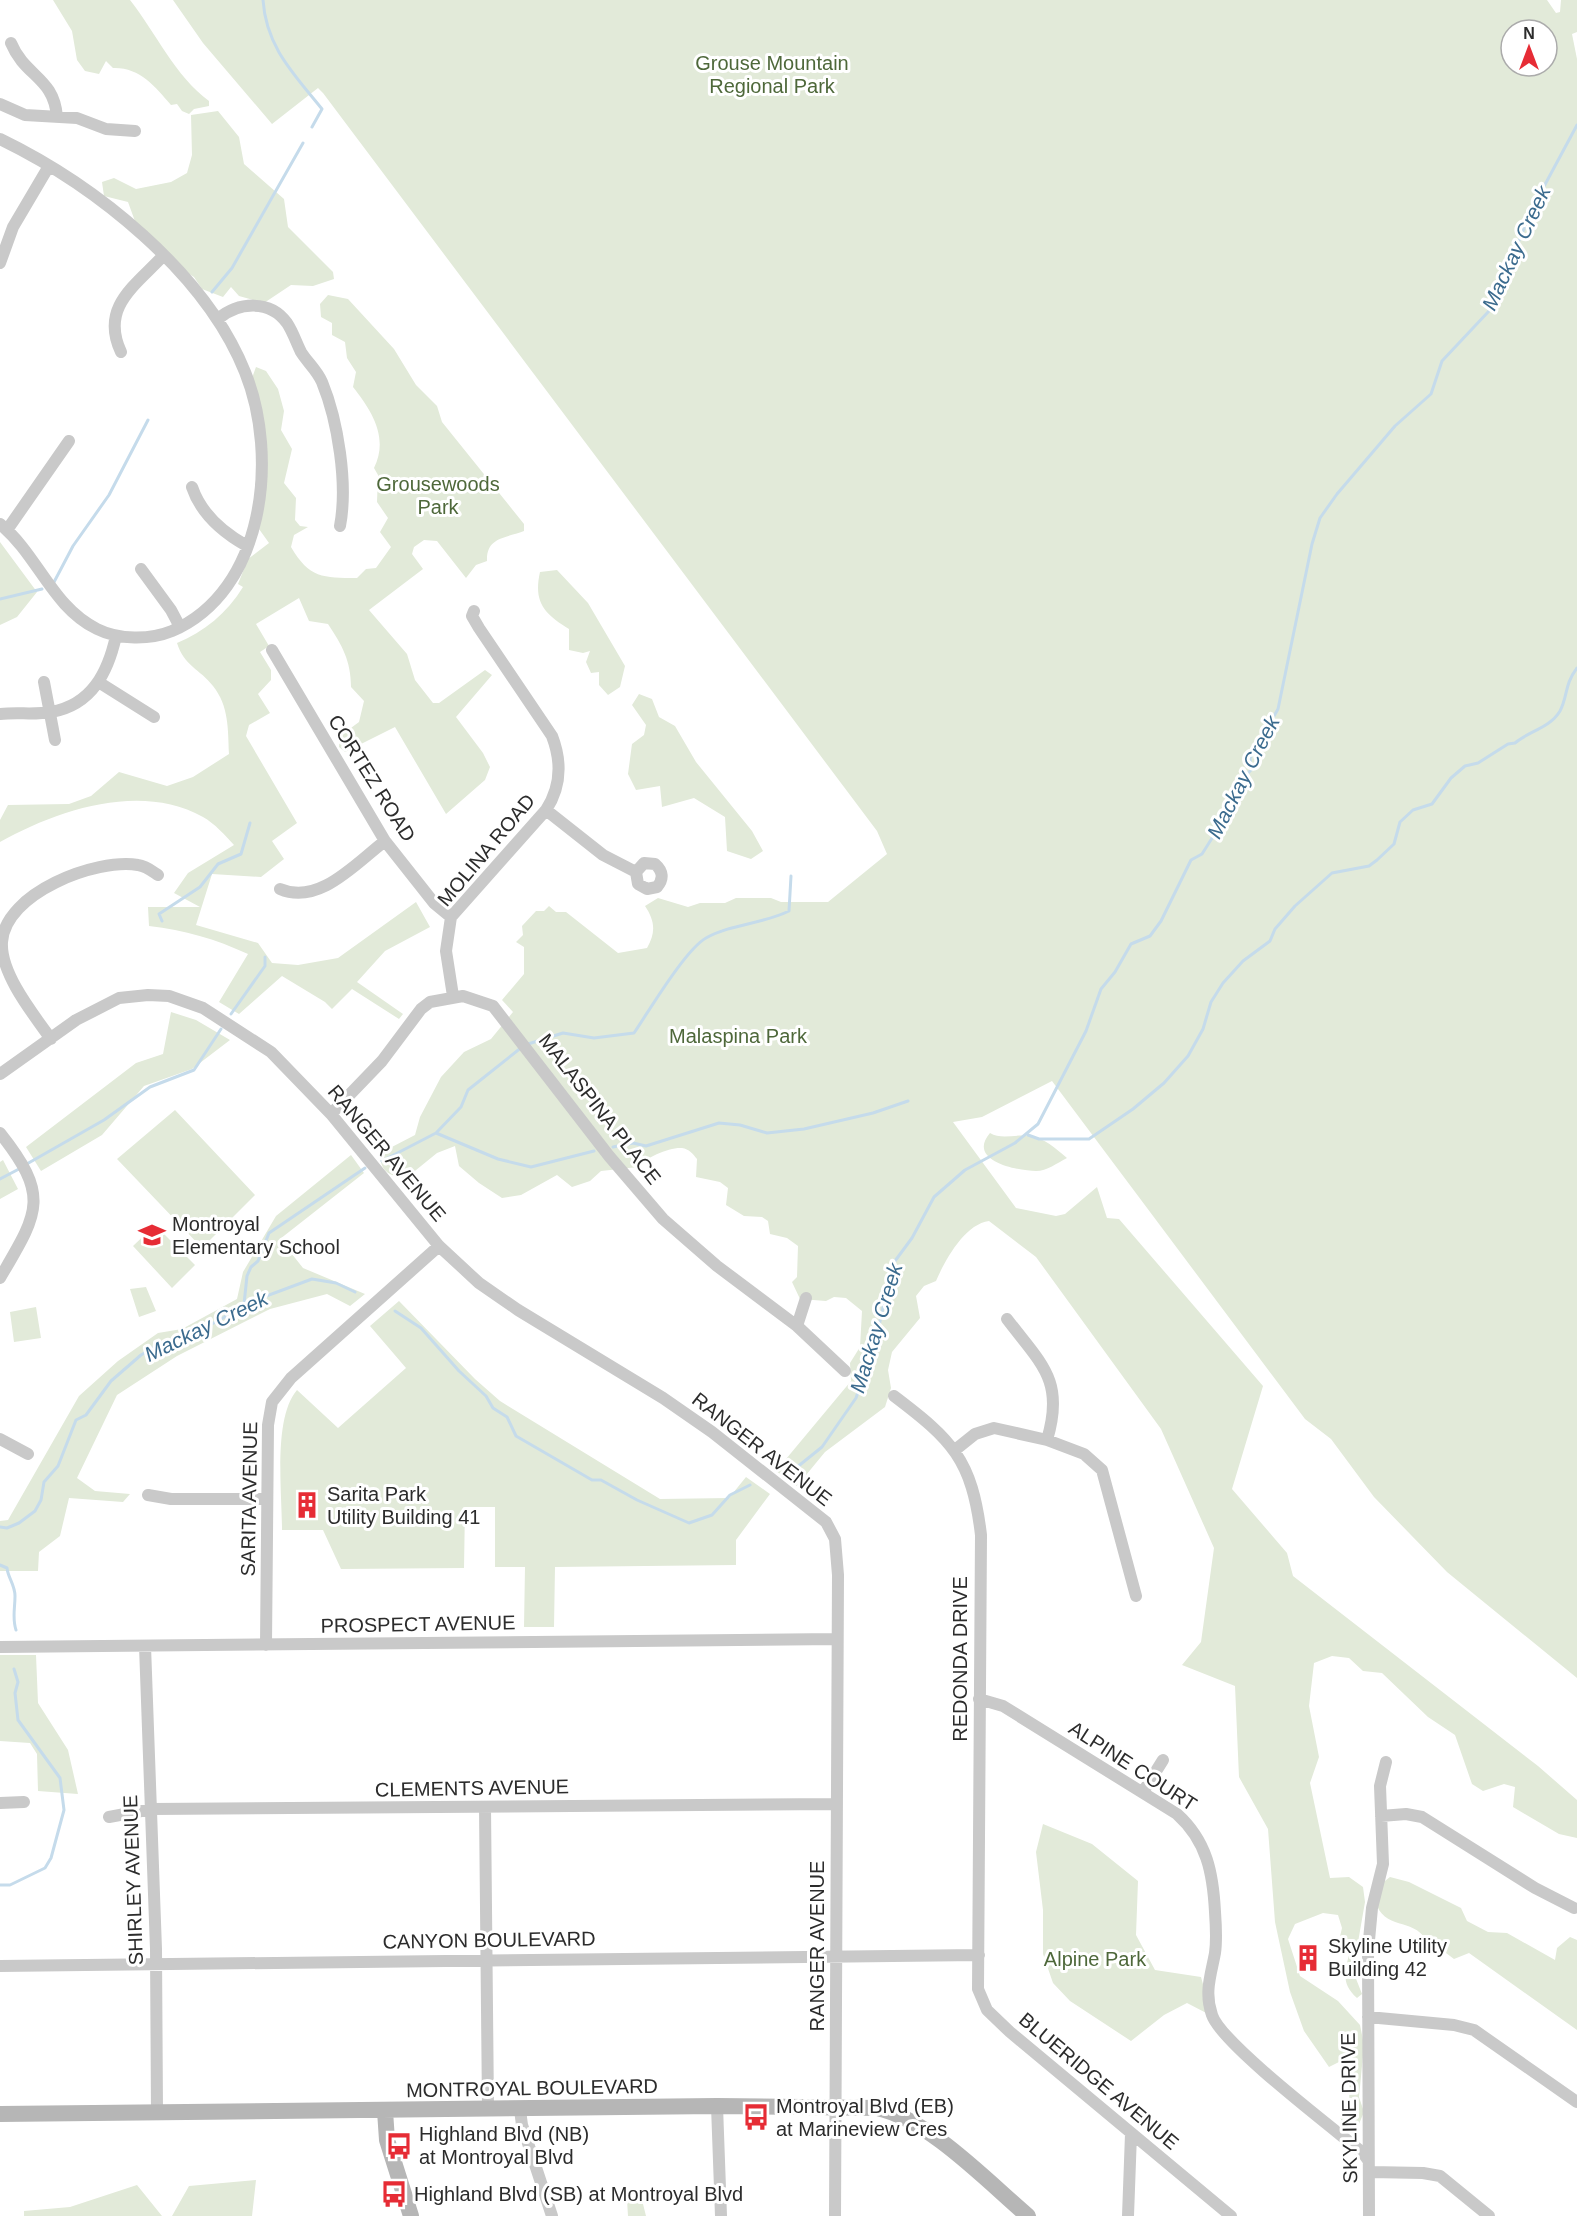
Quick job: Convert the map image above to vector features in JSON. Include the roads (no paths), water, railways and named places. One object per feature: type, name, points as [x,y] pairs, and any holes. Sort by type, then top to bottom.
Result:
[{"type":"street","points":[[11,43],[20,60],[54,96],[57,117]]},
{"type":"street","points":[[0,104],[25,115],[76,118],[106,129],[135,131]]},
{"type":"street","points":[[0,139],[49,166],[118,215],[163,256],[201,294],[218,319],[246,374],[260,439],[259,500],[247,546],[235,576],[220,597],[201,616],[180,627],[148,637],[116,636],[99,630],[70,610],[4,527],[69,441]]},
{"type":"street","points":[[0,263],[13,227],[49,166]]},
{"type":"street","points":[[121,352],[112,329],[117,309],[129,291],[163,256]]},
{"type":"street","points":[[218,319],[246,305],[270,308],[286,322],[303,354],[317,372],[325,393],[343,474],[340,526]]},
{"type":"street","points":[[192,487],[198,504],[210,519],[247,546]]},
{"type":"street","points":[[141,568],[171,610],[180,627]]},
{"type":"street","name":"MOLINA ROAD","points":[[453,996],[446,951],[451,917],[546,810],[557,787],[557,748],[547,727],[479,628],[472,616],[474,611]]},
{"type":"street","points":[[0,714],[50,712],[76,703],[100,683],[116,636]]},
{"type":"street","name":"CORTEZ ROAD","points":[[272,650],[385,841],[434,903],[451,917]]},
{"type":"street","points":[[44,682],[55,740]]},
{"type":"street","points":[[100,683],[154,717]]},
{"type":"street","points":[[546,810],[603,855],[636,872]]},
{"type":"street","points":[[280,889],[293,895],[317,891],[385,841]]},
{"type":"street","points":[[51,1039],[10,978],[3,961],[3,935],[16,908],[43,889],[99,869],[141,865],[158,875]]},
{"type":"street","name":"RANGER AVENUE","points":[[0,1074],[96,1008],[119,998],[148,995],[169,996],[203,1008],[271,1052],[332,1114],[439,1246],[479,1282],[518,1310],[663,1398],[711,1432],[826,1522],[837,1549],[835,2216]]},
{"type":"street","name":"MALASPINA PLACE","points":[[332,1114],[381,1061],[421,1009],[430,1002],[453,996],[478,999],[493,1006],[609,1156],[663,1219],[717,1266],[797,1326],[845,1371]]},
{"type":"street","points":[[0,1133],[23,1164],[35,1196],[27,1230],[0,1278]]},
{"type":"street","name":"SARITA AVENUE","points":[[266,1645],[268,1425],[277,1393],[439,1246]]},
{"type":"street","points":[[797,1326],[806,1298]]},
{"type":"street","points":[[1007,1319],[1049,1375],[1055,1401],[1054,1418],[1047,1440]]},
{"type":"street","name":"REDONDA DRIVE","points":[[894,1396],[933,1426],[955,1450],[973,1492],[981,1535],[979,1955]]},
{"type":"street","points":[[955,1450],[975,1434],[994,1428],[1047,1440],[1084,1454],[1102,1470],[1136,1596]]},
{"type":"street","points":[[0,1439],[28,1454]]},
{"type":"street","points":[[148,1495],[171,1499],[267,1499]]},
{"type":"street","name":"PROSPECT AVENUE","points":[[0,1647],[837,1639]]},
{"type":"street","name":"SHIRLEY AVENUE","points":[[145,1646],[156,1963],[157,2112]]},
{"type":"street","name":"ALPINE COURT","points":[[979,1699],[1003,1706],[1143,1792],[1186,1822],[1200,1840],[1210,1865],[1216,1936],[1208,1992],[1216,2024],[1235,2045],[1363,2153],[1369,2166]]},
{"type":"street","points":[[1143,1792],[1163,1760]]},
{"type":"street","points":[[1368,2017],[1370,1922],[1383,1864],[1380,1778],[1386,1762]]},
{"type":"street","points":[[0,1803],[24,1802]]},
{"type":"street","name":"CLEMENTS AVENUE","points":[[108,1817],[152,1809],[837,1804]]},
{"type":"street","points":[[485,1807],[488,2109]]},
{"type":"street","points":[[1382,1816],[1406,1814],[1422,1817],[1535,1888],[1574,1908]]},
{"type":"street","name":"CANYON BOULEVARD","points":[[0,1966],[979,1955]]},
{"type":"street","name":"BLUERIDGE AVENUE","points":[[979,1955],[978,1989],[987,2010],[1131,2134],[1232,2216]]},
{"type":"street","name":"SKYLINE DRIVE","points":[[1369,2216],[1368,2017],[1454,2025],[1474,2030],[1577,2102]]},
{"type":"street","points":[[717,2106],[721,2216]]},
{"type":"street","name":"MONTROYAL BOULEVARD","points":[[0,2114],[520,2110],[717,2106],[877,2108],[900,2114],[916,2122],[1028,2216]]},
{"type":"street","points":[[520,2110],[522,2125],[552,2216]]},
{"type":"street","points":[[385,2111],[387,2140],[411,2216]]},
{"type":"street","points":[[1128,2216],[1131,2134]]},
{"type":"street","points":[[1369,2166],[1440,2176],[1489,2216]]},
{"type":"waterway","points":[[263,0],[270,32],[283,59],[322,109],[312,127]]},
{"type":"waterway","name":"Mackay Creek","points":[[791,1472],[822,1447],[856,1398],[876,1340],[892,1265],[912,1238],[934,1197],[965,1170],[1015,1143],[1038,1124],[1086,1031],[1101,989],[1115,972],[1131,944],[1150,936],[1161,921],[1191,860],[1202,854],[1214,835],[1222,829],[1232,800],[1244,777],[1251,770],[1250,758],[1278,709],[1312,544],[1320,518],[1337,494],[1395,426],[1431,394],[1442,361],[1489,311],[1534,205],[1577,125]]},
{"type":"waterway","points":[[212,292],[232,268],[303,143]]},
{"type":"waterway","points":[[53,584],[73,546],[109,495],[148,420]]},
{"type":"waterway","points":[[0,599],[42,589]]},
{"type":"waterway","points":[[1028,1135],[1039,1139],[1089,1139],[1133,1109],[1164,1083],[1188,1056],[1203,1029],[1211,1002],[1223,983],[1243,961],[1270,941],[1275,929],[1295,906],[1332,873],[1369,866],[1377,860],[1394,844],[1400,822],[1413,810],[1432,804],[1451,778],[1465,766],[1478,763],[1556,717],[1577,668]]},
{"type":"waterway","points":[[162,921],[159,914],[200,887],[218,864],[241,854],[250,823]]},
{"type":"waterway","points":[[528,1044],[563,1033],[594,1038],[634,1033],[678,968],[697,945],[716,933],[769,919],[789,911],[791,876]]},
{"type":"waterway","points":[[231,1014],[265,966],[265,957]]},
{"type":"waterway","points":[[25,1165],[104,1120],[150,1087],[194,1070],[221,1029]]},
{"type":"waterway","points":[[382,1161],[436,1133],[461,1107],[468,1090],[522,1047]]},
{"type":"waterway","points":[[613,1147],[633,1143],[646,1146],[719,1123],[740,1125],[767,1133],[804,1129],[873,1113],[908,1101]]},
{"type":"waterway","points":[[436,1133],[498,1159],[531,1167],[594,1151]]},
{"type":"waterway","points":[[244,1304],[247,1276],[251,1267],[258,1261],[269,1233],[365,1168]]},
{"type":"waterway","points":[[0,1179],[19,1169]]},
{"type":"waterway","name":"Mackay Creek","points":[[0,1527],[7,1528],[19,1523],[35,1511],[41,1500],[44,1482],[58,1466],[76,1420],[86,1415],[111,1381],[141,1355],[165,1341],[191,1335],[225,1317],[229,1310],[312,1279],[336,1283],[355,1292]]},
{"type":"waterway","name":"Mackay Creek","points":[[395,1311],[421,1328],[459,1371],[486,1396],[493,1408],[507,1417],[516,1436],[592,1480],[601,1480],[637,1500],[689,1523],[712,1515],[730,1495],[750,1485]]},
{"type":"waterway","name":"Mackay Creek","points":[[0,1565],[7,1568],[14,1588],[16,1630]]},
{"type":"waterway","name":"Mackay Creek","points":[[0,1885],[10,1885],[45,1868],[51,1858],[64,1810],[60,1778],[18,1720],[15,1693],[18,1682],[14,1669]]},
{"type":"place","name":"Montroyal Elementary School","points":[[152,1235]]},
{"type":"place","name":"Sarita Park Utility Building 41","points":[[307,1505]]},
{"type":"place","name":"Skyline Utility Building 42","points":[[1308,1958]]},
{"type":"place","name":"Montroyal Blvd (EB) at Marineview Cres","points":[[756,2117]]},
{"type":"place","name":"Highland Blvd (NB) at Montroyal Blvd","points":[[399,2146]]},
{"type":"place","name":"Highland Blvd (SB) at Montroyal Blvd","points":[[394,2194]]},
{"type":"park label","name":"Grouse Mountain Regional Park","points":[[772,74]]},
{"type":"park label","name":"Grousewoods Park","points":[[438,496]]},
{"type":"park label","name":"Malaspina Park","points":[[738,1036]]},
{"type":"park label","name":"Alpine Park","points":[[1095,1959]]}]
